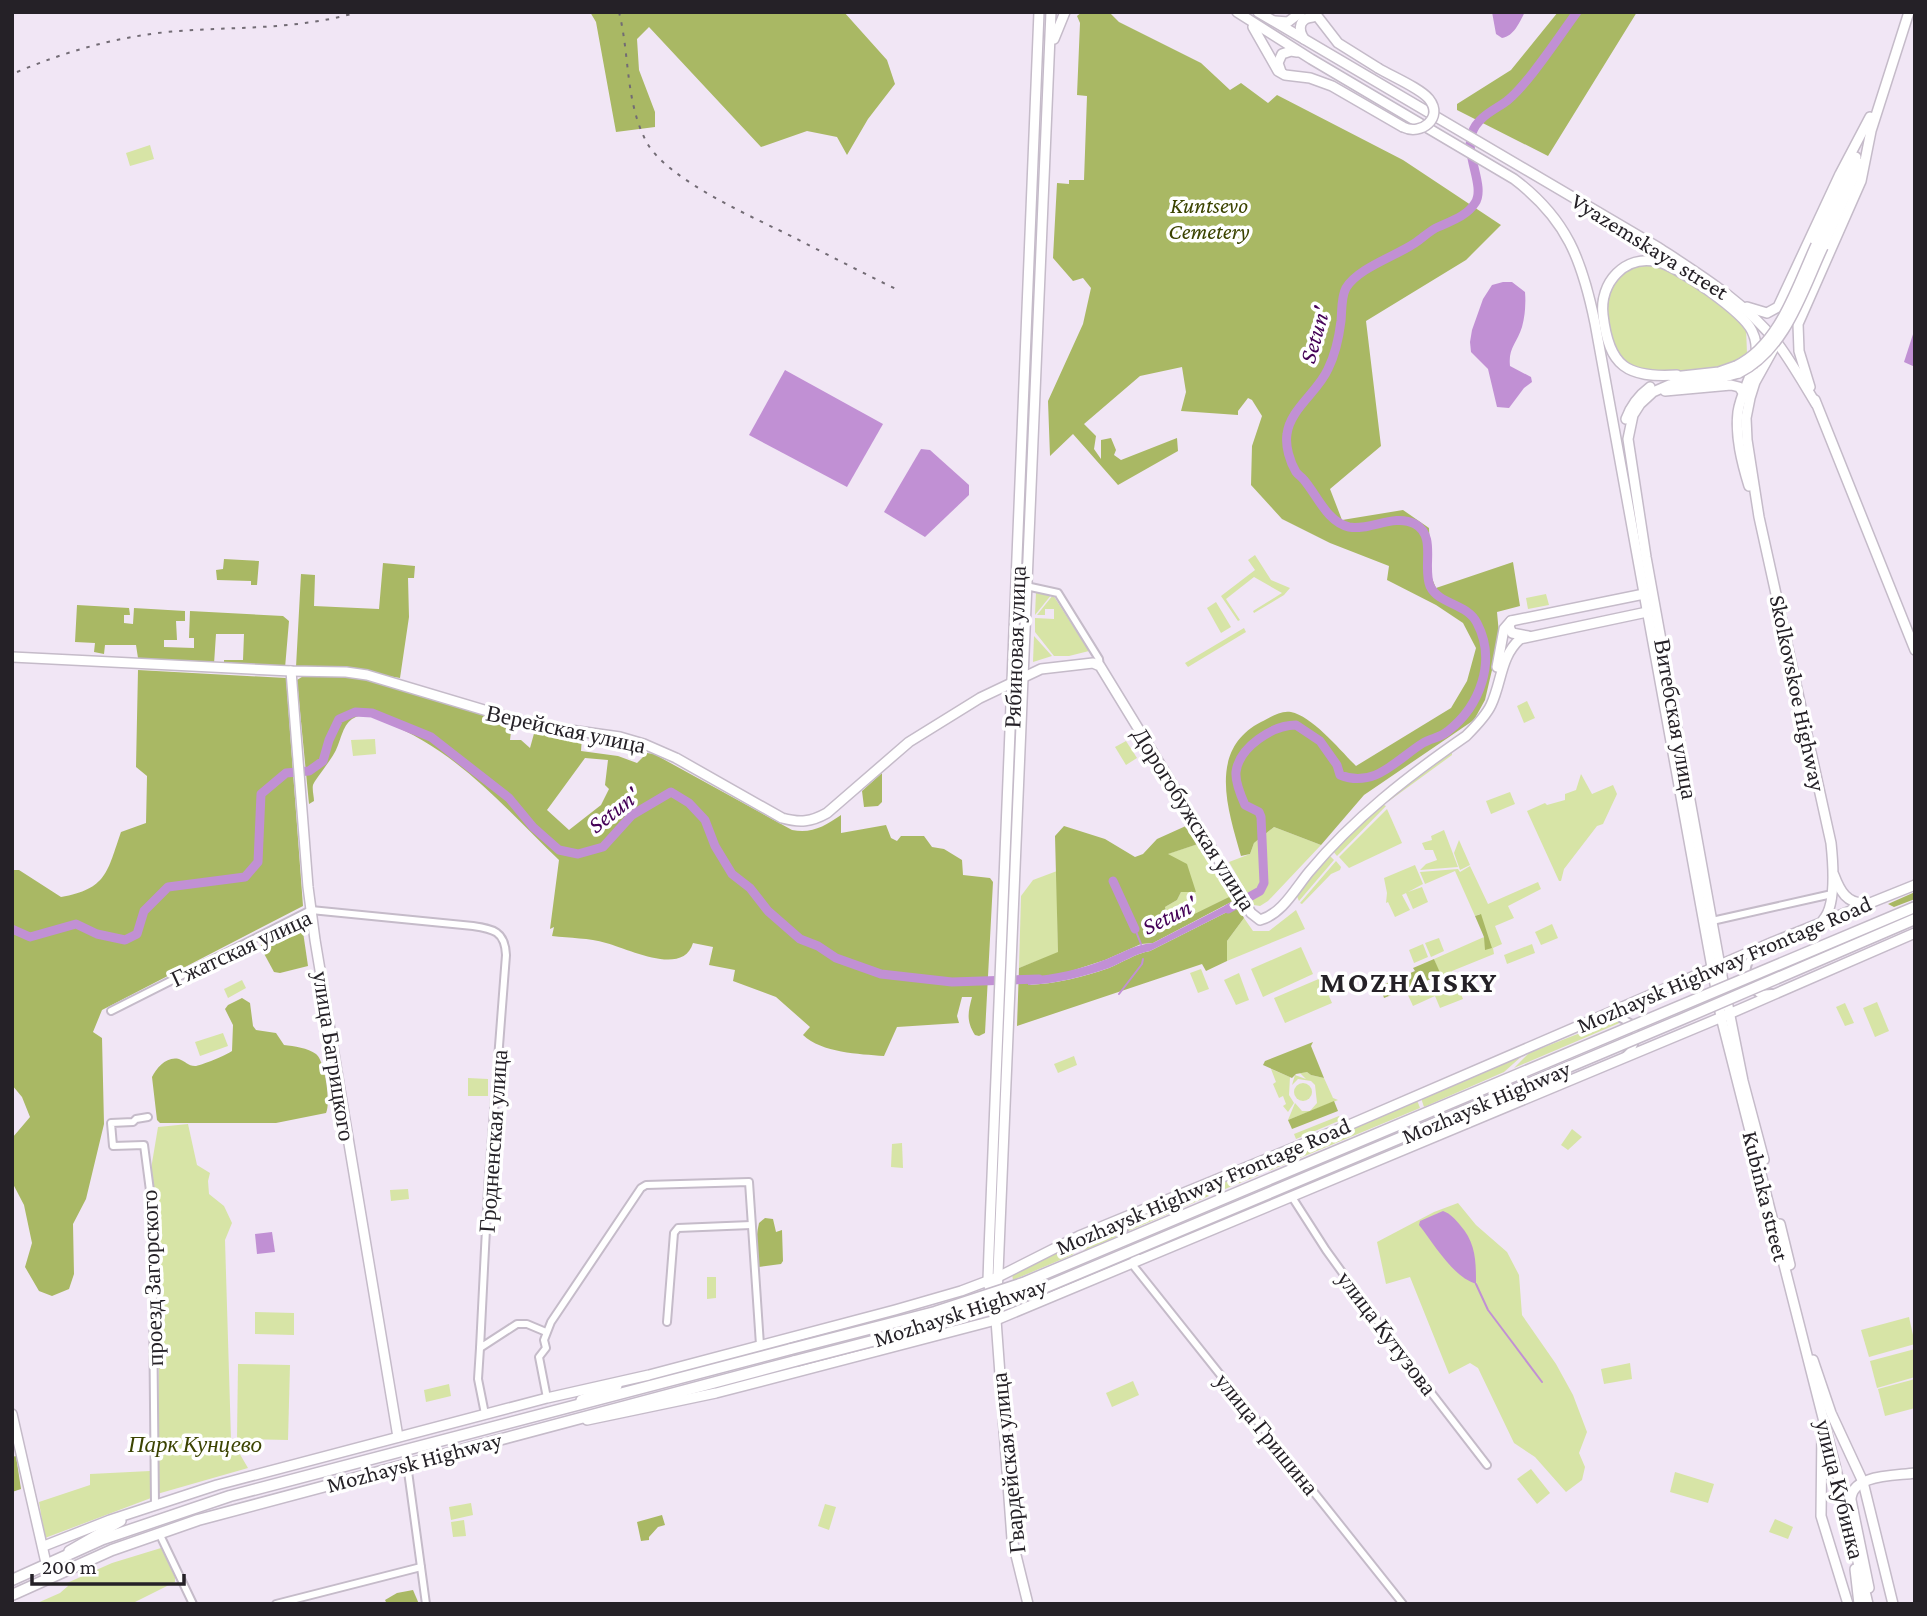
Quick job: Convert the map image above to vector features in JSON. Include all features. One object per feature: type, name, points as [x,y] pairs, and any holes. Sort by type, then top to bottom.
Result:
[{"type":"main road","name":"Рябиновая улица","points":[[993,1279],[1018,679],[1039,12]]},
{"type":"main road","name":"Рябиновая улица","points":[[1018,679],[1026,586],[1051,12]]},
{"type":"main road","points":[[1049,57],[1055,33],[1065,12]]},
{"type":"main road","points":[[1237,12],[1514,179],[1551,212],[1565,233],[1587,284],[1725,1016],[1819,1381],[1830,1413],[1863,1482],[1893,1604]]},
{"type":"main road","name":"Vyazemskaya street","points":[[1258,12],[1659,248],[1739,303],[1779,345],[1816,404],[1915,650]]},
{"type":"main road","points":[[1759,517],[1746,440],[1747,410],[1755,382],[1776,343],[1820,246],[1857,155],[1907,12]]},
{"type":"main road","points":[[1647,397],[1669,384],[1721,378],[1754,356],[1770,337],[1851,187],[1907,12]]},
{"type":"main road","points":[[1245,18],[1261,39],[1273,65],[1282,74],[1310,78],[1332,86],[1403,127],[1416,131],[1428,125],[1433,116],[1432,103],[1425,96],[1338,43],[1309,17]]},
{"type":"main road","points":[[1271,21],[1283,22],[1309,17]]},
{"type":"main road","points":[[1307,43],[1301,35],[1309,17]]},
{"type":"main road","points":[[1282,74],[1278,63],[1282,54],[1291,51],[1301,53]]},
{"type":"main road","points":[[1739,303],[1760,313],[1773,311],[1778,307],[1870,117]]},
{"type":"main road","points":[[1816,404],[1799,351],[1799,321],[1852,205],[1861,181],[1871,131]]},
{"type":"main road","points":[[1759,517],[1738,438],[1738,413],[1742,391],[1753,368],[1757,351],[1752,330],[1746,321],[1712,293],[1662,263],[1646,261],[1630,264],[1612,278],[1604,292],[1602,308],[1609,344],[1618,360],[1633,372],[1645,376],[1738,369],[1755,364],[1776,343]]},
{"type":"main road","points":[[1630,515],[1623,426],[1631,406],[1640,394],[1677,375]]},
{"type":"main road","points":[[1647,397],[1669,391],[1731,385],[1742,391]]},
{"type":"main road","name":"Витебская улица","points":[[1647,397],[1640,404],[1629,427],[1628,439],[1712,921],[1716,967]]},
{"type":"main road","name":"Skolkovskoe Highway","points":[[1759,517],[1831,842],[1832,894],[1829,914],[1819,923]]},
{"type":"main road","points":[[1481,719],[1491,697],[1504,629],[1511,621],[1644,594]]},
{"type":"main road","points":[[1481,719],[1493,701],[1506,654],[1520,639],[1647,612]]},
{"type":"main road","points":[[1511,621],[1509,628],[1512,633],[1529,636]]},
{"type":"main road","name":"Верейская улица","points":[[12,657],[291,671],[346,671],[367,675],[534,725],[620,737],[644,744],[682,761],[782,818],[798,822],[814,821],[827,813],[909,742],[980,698],[1041,669],[1083,663],[1100,666]]},
{"type":"main road","name":"Дорогобужская улица","points":[[1100,666],[1247,907],[1255,918],[1260,920],[1269,918],[1293,893],[1344,832],[1405,779],[1466,736],[1481,719]]},
{"type":"main road","name":"улица Багрицкого","points":[[291,671],[311,910],[398,1437]]},
{"type":"main road","name":"Skolkovskoe Highway","points":[[1833,870],[1847,898],[1856,903],[1866,903]]},
{"type":"main road","points":[[1895,891],[1915,879]]},
{"type":"main road","name":"Mozhaysk Highway Frontage Road","points":[[144,1509],[217,1485],[398,1437],[895,1310],[993,1279],[1061,1244],[1349,1125],[1866,903],[1915,885]]},
{"type":"main road","name":"Mozhaysk Highway","points":[[12,1580],[51,1561],[155,1520],[230,1496],[935,1312],[1023,1283],[1915,907]]},
{"type":"main road","name":"Mozhaysk Highway","points":[[12,1595],[79,1564],[159,1533],[236,1508],[938,1324],[1027,1294],[1915,919]]},
{"type":"main road","name":"Mozhaysk Highway Frontage Road","points":[[550,1426],[716,1393],[996,1320],[1725,1016],[1915,933]]},
{"type":"main road","name":"Kubinka street","points":[[1725,1016],[1817,1397]]},
{"type":"main road","name":"Гвардейская улица","points":[[993,1279],[999,1299],[996,1320],[1012,1539],[1028,1604]]},
{"type":"main road","points":[[895,1310],[907,1313],[914,1325],[911,1339],[903,1345]]},
{"type":"main road","points":[[548,1413],[649,1375]]},
{"type":"main road","points":[[1817,1397],[1822,1438],[1820,1506],[1848,1604]]},
{"type":"main road","name":"улица Кубинка","points":[[1817,1397],[1870,1604]]},
{"type":"main road","points":[[12,1414],[44,1546],[51,1561],[144,1509]]},
{"type":"main road","points":[[1870,1604],[1851,1500],[1853,1489],[1863,1482],[1915,1473]]},
{"type":"main road","points":[[44,1546],[144,1509]]},
{"type":"main road","points":[[1850,1526],[1859,1604]]},
{"type":"main road","points":[[12,1602],[31,1586]]},
{"type":"street","points":[[1778,307],[1777,318],[1783,324],[1799,321]]},
{"type":"street","name":"Дорогобужская улица","points":[[1026,586],[1058,593],[1099,659],[1100,666]]},
{"type":"street","points":[[1712,921],[1832,894]]},
{"type":"street","name":"Гжатская улица","points":[[111,1012],[311,910],[492,929],[500,935]]},
{"type":"street","name":"Гродненская улица","points":[[485,1415],[478,1387],[488,1189],[506,955],[500,935]]},
{"type":"street","points":[[1762,947],[1749,959],[1746,975],[1748,984],[1759,994],[1778,992]]},
{"type":"street","points":[[1599,1018],[1617,1016],[1632,1024],[1636,1038],[1634,1046],[1622,1059]]},
{"type":"street","name":"проезд Загорского","points":[[148,1117],[133,1122],[111,1124],[113,1146],[144,1145],[149,1172],[154,1279],[155,1505]]},
{"type":"street","points":[[547,1398],[539,1357],[546,1348],[546,1332],[578,1279],[641,1188],[646,1185],[750,1182],[760,1345]]},
{"type":"street","name":"улица Кутузова","points":[[1292,1197],[1326,1250],[1399,1352],[1488,1465]]},
{"type":"street","points":[[1133,1214],[1122,1231],[1122,1244],[1132,1256],[1145,1259]]},
{"type":"street","points":[[667,1322],[674,1233],[678,1228],[751,1224]]},
{"type":"street","name":"улица Гришина","points":[[1132,1264],[1403,1604]]},
{"type":"street","points":[[480,1348],[517,1324],[546,1332]]},
{"type":"street","points":[[407,1464],[426,1604]]},
{"type":"street","points":[[159,1533],[193,1604]]},
{"type":"street","points":[[276,1604],[421,1567]]},
{"type":"green space","points":[[590,12],[844,12],[887,60],[895,84],[868,119],[847,155],[837,137],[807,131],[761,147],[649,27],[637,39],[639,70],[655,112],[655,127],[616,132],[596,22]]},
{"type":"green space","name":"Kuntsevo Cemetery","points":[[1082,12],[1109,12],[1119,22],[1201,63],[1230,90],[1241,83],[1268,103],[1277,95],[1403,160],[1501,225],[1466,260],[1366,321],[1381,446],[1330,489],[1342,520],[1403,510],[1429,528],[1431,576],[1436,588],[1513,562],[1520,606],[1497,612],[1499,634],[1492,670],[1485,700],[1474,720],[1364,795],[1321,845],[1274,827],[1254,843],[1250,854],[1241,856],[1227,801],[1226,782],[1233,748],[1244,734],[1275,715],[1291,712],[1317,727],[1356,766],[1451,708],[1467,681],[1476,648],[1463,623],[1436,605],[1387,580],[1389,566],[1330,543],[1282,519],[1251,485],[1252,446],[1262,416],[1252,400],[1248,398],[1238,415],[1181,411],[1186,392],[1182,367],[1140,376],[1084,424],[1096,436],[1094,449],[1101,459],[1101,440],[1111,438],[1116,450],[1114,455],[1121,460],[1177,438],[1178,451],[1118,485],[1073,434],[1050,456],[1048,401],[1083,324],[1091,288],[1083,278],[1073,281],[1053,258],[1057,183],[1069,184],[1069,180],[1084,180],[1087,96],[1077,95],[1080,23],[1077,16]]},
{"type":"green space","points":[[1558,12],[1637,12],[1548,156],[1457,110],[1457,104],[1511,70]]},
{"type":"green space","points":[[150,145],[154,159],[130,166],[126,153]]},
{"type":"green space","points":[[1646,263],[1687,280],[1736,317],[1746,327],[1747,354],[1721,366],[1661,374],[1639,371],[1621,359],[1612,346],[1607,328],[1606,307],[1610,289],[1620,274]]},
{"type":"green space","points":[[1255,555],[1271,580],[1290,588],[1284,595],[1254,613],[1253,611],[1282,593],[1254,577],[1226,599],[1240,620],[1238,621],[1221,596],[1255,570],[1248,560]]},
{"type":"green space","points":[[224,559],[259,561],[257,585],[251,585],[251,581],[217,580],[216,570],[223,569]]},
{"type":"green space","points":[[383,563],[415,566],[414,578],[408,578],[409,617],[400,678],[347,669],[296,667],[301,574],[315,575],[314,606],[379,609]]},
{"type":"green space","points":[[1036,592],[1052,594],[1035,615]]},
{"type":"green space","points":[[1546,594],[1549,605],[1528,609],[1526,598]]},
{"type":"green space","points":[[1053,595],[1089,651],[1069,656],[1054,656],[1035,632],[1035,618],[1054,619],[1054,609],[1045,609],[1045,615],[1037,615]]},
{"type":"green space","points":[[1216,602],[1231,627],[1221,633],[1207,608]]},
{"type":"green space","points":[[77,605],[129,608],[130,615],[124,615],[124,623],[133,624],[134,608],[185,611],[185,621],[176,621],[177,640],[164,640],[164,647],[194,648],[194,638],[189,638],[190,611],[283,616],[289,621],[285,668],[224,665],[224,660],[243,660],[244,634],[216,634],[214,664],[138,658],[136,645],[105,645],[104,654],[94,652],[95,643],[75,642]]},
{"type":"green space","points":[[1244,628],[1246,632],[1188,667],[1185,663]]},
{"type":"green space","points":[[1034,636],[1052,656],[1033,662]]},
{"type":"green space","points":[[138,670],[286,678],[303,906],[102,1010],[93,1032],[102,1038],[104,1124],[86,1199],[73,1224],[74,1274],[69,1289],[52,1296],[39,1291],[25,1267],[32,1243],[24,1205],[12,1182],[13,1137],[30,1117],[22,1097],[12,1085],[12,870],[19,870],[61,897],[76,894],[97,883],[103,876],[121,832],[146,823],[147,776],[136,767]]},
{"type":"green space","points":[[305,675],[366,679],[512,723],[510,740],[521,740],[530,748],[535,730],[582,737],[581,751],[618,756],[637,763],[647,753],[654,754],[792,830],[818,828],[841,815],[841,833],[886,825],[891,838],[897,841],[901,836],[924,836],[932,847],[944,849],[962,860],[963,875],[990,878],[993,882],[985,1033],[975,1035],[969,1016],[972,997],[962,997],[957,1016],[959,1023],[897,1027],[884,1056],[841,1052],[820,1046],[803,1035],[810,1027],[776,997],[733,981],[735,970],[709,965],[713,947],[693,943],[687,953],[667,960],[641,955],[600,941],[552,936],[554,927],[550,929],[559,860],[457,764],[410,733],[369,716],[358,716],[350,720],[334,754],[313,785],[314,801],[309,804],[297,680]],"holes":[[[585,758],[608,760],[605,785],[609,789],[601,805],[569,830],[547,810]]]},
{"type":"green space","points":[[1527,701],[1535,718],[1524,723],[1517,706]]},
{"type":"green space","points":[[375,739],[376,754],[353,756],[351,740]]},
{"type":"green space","points":[[1126,741],[1137,758],[1126,765],[1115,747]]},
{"type":"green space","points":[[1452,751],[1452,755],[1389,801],[1389,798]]},
{"type":"green space","points":[[882,773],[882,802],[878,806],[864,807],[862,791]]},
{"type":"green space","points":[[1581,774],[1592,794],[1613,785],[1617,794],[1603,824],[1597,826],[1564,869],[1559,881],[1527,811],[1545,803],[1547,805],[1565,800],[1565,794],[1576,790]]},
{"type":"green space","points":[[1510,792],[1515,804],[1491,814],[1486,801]]},
{"type":"green space","points":[[1382,804],[1386,806],[1337,856],[1333,851]]},
{"type":"green space","points":[[1387,809],[1402,843],[1349,868],[1339,857]]},
{"type":"green space","points":[[1188,825],[1198,844],[1168,854],[1187,864],[1196,892],[1181,892],[1177,900],[1165,907],[1170,926],[1231,896],[1244,918],[1227,941],[1227,961],[1206,971],[1202,964],[1017,1026],[1019,968],[1058,952],[1055,836],[1064,826],[1105,839],[1135,857],[1143,854],[1157,839]],"holes":[[[1233,901],[1237,907],[1150,951],[1109,968],[1069,980],[1028,985],[1105,960],[1141,944],[1153,943]]]},
{"type":"green space","points":[[1274,827],[1321,845],[1268,901],[1260,906],[1254,905],[1229,862],[1250,854],[1254,843]]},
{"type":"green space","points":[[1444,830],[1458,867],[1420,870],[1426,864],[1437,860],[1433,850],[1425,850],[1422,843],[1432,840],[1431,836]]},
{"type":"green space","points":[[1459,840],[1470,865],[1460,870],[1454,853]]},
{"type":"green space","points":[[1198,844],[1231,896],[1170,927],[1165,907],[1177,900],[1181,892],[1196,892],[1167,854]]},
{"type":"green space","points":[[1329,855],[1334,860],[1299,901],[1296,894]]},
{"type":"green space","points":[[1336,861],[1341,867],[1340,870],[1331,874],[1300,903]]},
{"type":"green space","points":[[1415,865],[1423,884],[1408,892],[1422,887],[1428,902],[1413,909],[1406,893],[1402,895],[1410,910],[1395,917],[1388,902],[1386,903],[1384,878]]},
{"type":"green space","points":[[1470,866],[1488,904],[1538,882],[1541,889],[1508,906],[1514,918],[1495,926],[1502,944],[1493,948],[1494,954],[1452,971],[1463,999],[1440,1008],[1435,996],[1413,1006],[1407,993],[1428,983],[1430,986],[1441,979],[1434,959],[1484,937],[1480,914],[1475,916],[1455,871],[1425,884],[1420,872],[1458,869],[1460,872]]},
{"type":"green space","points":[[1057,871],[1058,953],[1019,968],[1021,896],[1033,880]]},
{"type":"green space","points":[[1915,892],[1915,899],[1894,907],[1888,904]]},
{"type":"green space","points":[[1296,910],[1305,929],[1227,961],[1227,941],[1244,918],[1253,931],[1269,931]]},
{"type":"green space","points":[[1481,914],[1492,948],[1485,950],[1484,937],[1475,916]]},
{"type":"green space","points":[[298,924],[302,925],[308,966],[274,972],[261,943]]},
{"type":"green space","points":[[1552,924],[1558,938],[1541,945],[1535,932]]},
{"type":"green space","points":[[1439,938],[1444,951],[1431,957],[1425,943]]},
{"type":"green space","points":[[1423,944],[1428,957],[1414,963],[1409,950]]},
{"type":"green space","points":[[1532,944],[1535,953],[1507,964],[1504,955]]},
{"type":"green space","points":[[1301,947],[1313,974],[1263,997],[1251,969]]},
{"type":"green space","points":[[1434,959],[1441,975],[1384,998],[1380,986],[1415,971],[1413,968]]},
{"type":"green space","points":[[1201,969],[1209,989],[1198,993],[1190,973]]},
{"type":"green space","points":[[1239,973],[1249,1000],[1236,1005],[1224,980]]},
{"type":"green space","points":[[1321,978],[1332,1003],[1285,1023],[1274,998]]},
{"type":"green space","points":[[242,980],[246,988],[228,998],[224,989]]},
{"type":"green space","points":[[242,998],[250,1003],[256,1030],[276,1033],[284,1045],[309,1050],[319,1058],[326,1082],[326,1113],[276,1123],[160,1123],[157,1120],[152,1077],[154,1073],[170,1059],[179,1059],[195,1066],[232,1051],[233,1025],[225,1009]]},
{"type":"green space","points":[[1877,1002],[1889,1031],[1875,1037],[1863,1008]]},
{"type":"green space","points":[[1845,1003],[1854,1023],[1845,1026],[1836,1007]]},
{"type":"green space","points":[[1616,1019],[1624,1021],[1514,1068],[1529,1053]]},
{"type":"green space","points":[[223,1033],[228,1046],[200,1056],[195,1042]]},
{"type":"green space","points":[[1313,1042],[1311,1046],[1324,1078],[1307,1072],[1296,1074],[1292,1078],[1263,1065],[1265,1061]]},
{"type":"green space","points":[[1074,1056],[1077,1065],[1058,1073],[1054,1064]]},
{"type":"green space","points":[[1522,1056],[1504,1072],[1424,1107],[1421,1098]]},
{"type":"green space","points":[[1271,1069],[1290,1077],[1289,1095],[1294,1103],[1288,1112],[1283,1106],[1286,1104],[1283,1096],[1279,1098],[1273,1084],[1276,1082]]},
{"type":"green space","points":[[1307,1072],[1324,1078],[1333,1098],[1338,1100],[1288,1120],[1295,1103],[1302,1111],[1310,1111],[1317,1103],[1315,1085],[1311,1081],[1298,1079],[1292,1085],[1295,1075],[1306,1079],[1300,1073]]},
{"type":"green space","points":[[468,1078],[488,1079],[488,1096],[468,1096]]},
{"type":"green space","points":[[1303,1083],[1309,1086],[1312,1092],[1309,1098],[1303,1101],[1297,1098],[1294,1092],[1297,1086]]},
{"type":"green space","points":[[1417,1100],[1420,1108],[1269,1171],[1248,1171]]},
{"type":"green space","points":[[1334,1101],[1338,1111],[1292,1129],[1288,1120]]},
{"type":"green space","points":[[1339,1116],[1341,1120],[1296,1139],[1294,1134]]},
{"type":"green space","name":"Парк Кунцево","points":[[188,1124],[197,1165],[210,1173],[209,1194],[224,1206],[232,1223],[225,1240],[231,1439],[248,1468],[157,1494],[160,1279],[151,1169],[158,1127]]},
{"type":"green space","points":[[1572,1129],[1582,1137],[1568,1150],[1561,1145]]},
{"type":"green space","points":[[902,1143],[903,1168],[891,1167],[892,1144]]},
{"type":"green space","points":[[1236,1175],[1259,1175],[1213,1194],[1211,1186]]},
{"type":"green space","points":[[1207,1187],[1209,1196],[1124,1233],[1135,1218]]},
{"type":"green space","points":[[408,1189],[409,1199],[391,1201],[390,1190]]},
{"type":"green space","points":[[1458,1203],[1476,1225],[1507,1252],[1519,1275],[1522,1315],[1556,1364],[1573,1395],[1587,1432],[1579,1453],[1585,1467],[1582,1480],[1566,1492],[1535,1457],[1514,1443],[1478,1368],[1470,1363],[1449,1374],[1410,1277],[1386,1284],[1377,1242],[1434,1212]]},
{"type":"green space","points":[[765,1218],[773,1219],[776,1232],[782,1230],[783,1261],[781,1264],[759,1267],[757,1234],[759,1223]]},
{"type":"green space","points":[[1111,1226],[1116,1237],[1083,1251]]},
{"type":"green space","points":[[1094,1235],[1072,1255],[1013,1280],[1012,1274]]},
{"type":"green space","points":[[707,1277],[716,1277],[716,1298],[707,1299]]},
{"type":"green space","points":[[255,1312],[294,1313],[294,1335],[255,1334]]},
{"type":"green space","points":[[1909,1317],[1915,1344],[1869,1357],[1861,1330]]},
{"type":"green space","points":[[1915,1349],[1915,1377],[1877,1388],[1870,1361]]},
{"type":"green space","points":[[1630,1363],[1632,1379],[1604,1384],[1601,1369]]},
{"type":"green space","points":[[238,1364],[290,1365],[288,1440],[237,1439]]},
{"type":"green space","points":[[1915,1379],[1915,1408],[1885,1416],[1878,1389]]},
{"type":"green space","points":[[1133,1381],[1139,1395],[1112,1407],[1106,1393]]},
{"type":"green space","points":[[449,1384],[451,1396],[426,1402],[424,1390]]},
{"type":"green space","points":[[16,1456],[21,1489],[12,1492],[12,1457]]},
{"type":"green space","points":[[1531,1469],[1550,1493],[1537,1504],[1517,1479]]},
{"type":"green space","points":[[150,1471],[151,1498],[45,1538],[39,1502],[90,1485],[90,1474]]},
{"type":"green space","points":[[1675,1472],[1714,1484],[1708,1503],[1670,1492]]},
{"type":"green space","points":[[471,1503],[473,1515],[451,1520],[449,1507]]},
{"type":"green space","points":[[825,1504],[836,1507],[829,1530],[818,1526]]},
{"type":"green space","points":[[662,1515],[665,1525],[658,1527],[649,1540],[641,1541],[637,1522]]},
{"type":"green space","points":[[1775,1519],[1793,1527],[1788,1539],[1769,1532]]},
{"type":"green space","points":[[464,1520],[466,1536],[453,1537],[451,1522]]},
{"type":"green space","points":[[161,1548],[175,1582],[131,1604],[35,1604],[60,1593],[68,1586],[67,1583],[112,1563]]},
{"type":"green space","points":[[413,1590],[419,1604],[387,1604],[385,1600],[397,1593]]},
{"type":"shaded area","points":[[1492,12],[1525,12],[1513,32],[1502,38],[1496,34]]},
{"type":"shaded area","points":[[1512,282],[1525,292],[1523,323],[1512,350],[1510,366],[1531,377],[1532,382],[1509,408],[1497,407],[1488,369],[1471,352],[1470,342],[1483,299],[1492,285]]},
{"type":"shaded area","points":[[1915,328],[1915,367],[1904,362]]},
{"type":"shaded area","points":[[785,370],[883,424],[847,487],[749,435]]},
{"type":"shaded area","points":[[921,449],[930,450],[969,485],[969,495],[925,537],[884,512]]},
{"type":"shaded area","points":[[1234,901],[1237,907],[1150,951],[1109,968],[1069,980],[1028,985],[1028,977],[1078,969],[1135,947],[1153,943]]},
{"type":"shaded area","points":[[1443,1211],[1455,1219],[1469,1239],[1475,1260],[1476,1284],[1452,1267],[1419,1225],[1420,1221]]},
{"type":"shaded area","points":[[272,1232],[275,1252],[257,1254],[255,1234]]},
{"type":"waterway","name":"Setun'","points":[[1228,909],[1260,891],[1264,883],[1261,817],[1259,812],[1245,805],[1236,776],[1243,754],[1258,739],[1277,729],[1296,725],[1320,741],[1337,765],[1340,775],[1364,778],[1385,770],[1423,743],[1448,731],[1469,709],[1477,696],[1485,667],[1483,638],[1477,623],[1467,611],[1440,597],[1430,586],[1426,536],[1422,529],[1415,524],[1399,520],[1357,528],[1335,520],[1296,472],[1288,454],[1287,434],[1293,417],[1323,377],[1335,352],[1346,288],[1368,268],[1407,248],[1432,230],[1472,208],[1478,196],[1470,141],[1474,128],[1481,119],[1522,86],[1577,12]]},
{"type":"waterway","name":"Setun'","points":[[12,929],[30,937],[76,924],[97,934],[125,940],[137,934],[144,911],[168,887],[245,877],[258,862],[261,794],[286,773],[309,771],[323,761],[339,719],[355,712],[372,713],[431,737],[509,798],[533,827],[559,850],[578,854],[603,847],[632,815],[671,792],[689,803],[705,820],[715,846],[732,874],[750,888],[768,911],[800,939],[818,946],[836,958],[881,974],[952,982],[1039,979]]},
{"type":"waterway","points":[[1113,881],[1135,929]]},
{"type":"waterway","points":[[1135,929],[1141,944]]},
{"type":"waterway","points":[[1119,994],[1143,959]]},
{"type":"waterway","points":[[1476,1284],[1488,1310],[1542,1382]]},
{"type":"railway","points":[[17,72],[72,52],[128,38],[167,32],[287,25],[358,12]]},
{"type":"railway","points":[[619,12],[635,111],[647,143],[658,157],[714,197],[900,291]]},
{"type":"district","name":"MOZHAISKY","points":[[1409,981]]}]
